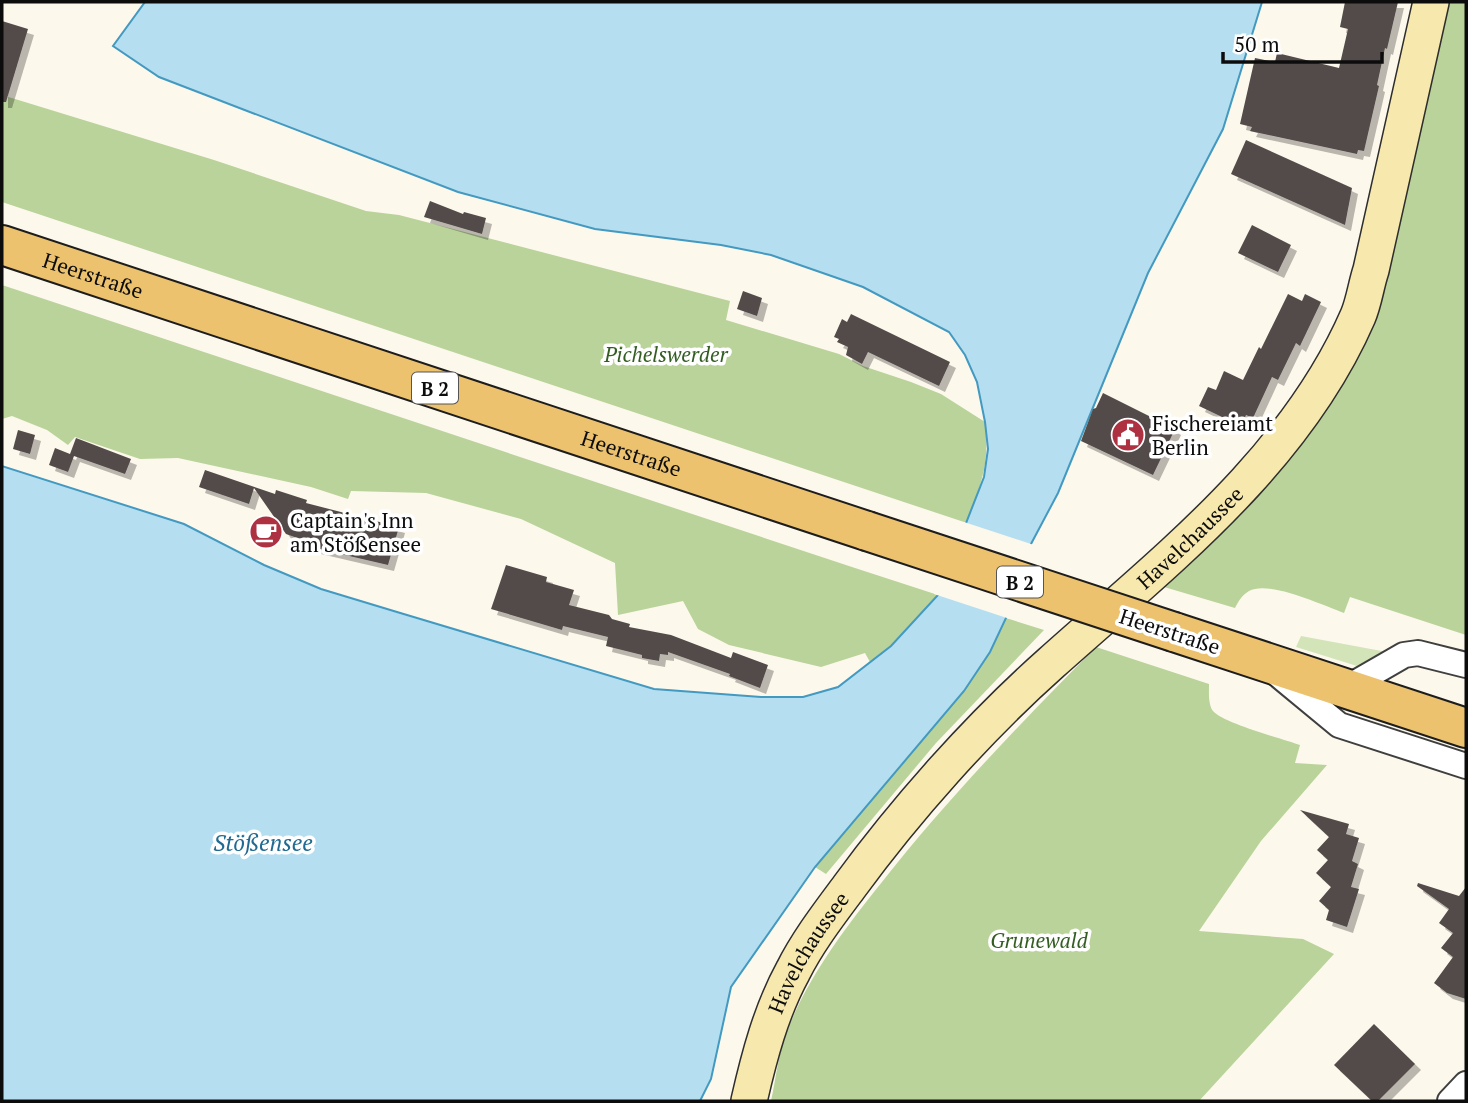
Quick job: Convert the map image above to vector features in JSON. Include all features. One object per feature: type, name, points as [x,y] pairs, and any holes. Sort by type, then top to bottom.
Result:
[{"type":"main road","name":"Heerstraße","points":[[2,245],[1466,728]]},
{"type":"street","name":"Havelchaussee","points":[[749,1101],[773,1016],[793,971],[828,915],[870,858],[922,796],[1038,676],[1171,557],[1242,488],[1285,436],[1337,360],[1359,313],[1371,270],[1431,2]]},
{"type":"street","points":[[1345,689],[1404,655],[1418,653],[1466,665]]},
{"type":"street","name":"Heerstraße","points":[[1261,661],[1339,725],[1466,766]]},
{"type":"street","points":[[1450,1101],[1466,1084]]},
{"type":"green space","points":[[1449,2],[1466,2],[1466,635],[1350,597],[1344,613],[1296,595],[1258,588],[1244,594],[1235,608],[1154,584],[1249,494],[1385,252]]},
{"type":"green space","name":"Pichelswerder","points":[[2,95],[214,160],[366,211],[399,215],[730,301],[726,320],[839,354],[863,366],[941,394],[985,422],[985,462],[967,523],[2,202]]},
{"type":"green space","points":[[2,285],[938,595],[891,646],[870,662],[865,653],[821,667],[729,645],[698,629],[683,601],[618,615],[615,563],[521,519],[426,493],[351,491],[348,499],[311,487],[178,458],[140,459],[75,437],[68,445],[47,430],[12,416],[2,419]]},
{"type":"green space","points":[[1006,618],[1044,630],[936,743],[826,874],[815,867],[964,691],[990,652]]},
{"type":"green space","points":[[1301,636],[1387,652],[1357,666],[1296,647]]},
{"type":"green space","name":"Grunewald","points":[[1096,647],[1209,684],[1210,705],[1219,716],[1300,745],[1295,763],[1327,765],[1261,841],[1199,931],[1303,939],[1334,954],[1199,1101],[771,1101],[786,1034],[816,973],[841,936],[907,851],[959,791]]},
{"type":"water","name":"Stößensee","points":[[145,2],[1262,2],[1223,129],[1148,273],[1058,493],[1031,544],[1006,618],[990,652],[964,691],[815,867],[731,987],[711,1079],[700,1101],[2,1101],[2,466],[184,524],[264,565],[321,589],[654,689],[761,697],[803,697],[838,687],[891,646],[938,595],[984,477],[988,449],[977,382],[965,355],[949,332],[863,287],[771,255],[721,245],[595,229],[458,192],[159,77],[113,46]]},
{"type":"pier","points":[[964,522],[1034,545],[1010,619],[934,594]]},
{"type":"building","points":[[1345,2],[1398,2],[1387,49],[1385,48],[1364,151],[1358,150],[1357,154],[1250,131],[1252,127],[1240,124],[1255,58],[1275,62],[1277,53],[1339,68],[1348,29],[1340,27]]},
{"type":"building","points":[[2,21],[28,29],[6,102],[2,102]]},
{"type":"building","points":[[1246,140],[1352,188],[1345,225],[1231,174]]},
{"type":"building","points":[[430,201],[463,214],[464,212],[486,218],[482,234],[424,217]]},
{"type":"building","points":[[1252,225],[1291,245],[1278,272],[1238,253]]},
{"type":"building","points":[[743,291],[762,298],[757,316],[737,309]]},
{"type":"building","points":[[1288,294],[1302,301],[1305,294],[1321,302],[1300,346],[1296,343],[1278,380],[1272,377],[1253,418],[1246,415],[1241,426],[1199,406],[1208,387],[1216,390],[1224,371],[1243,380]]},
{"type":"building","points":[[851,314],[950,362],[939,386],[868,352],[862,364],[846,355],[848,347],[837,342],[839,339],[834,337],[842,319],[847,322]]},
{"type":"building","name":"Fischereiamt Berlin","points":[[1103,393],[1175,429],[1153,475],[1081,441],[1093,409]]},
{"type":"building","points":[[18,430],[35,435],[30,454],[13,449]]},
{"type":"building","points":[[76,438],[131,459],[125,474],[74,456],[68,472],[49,465],[55,448],[70,454]]},
{"type":"building","points":[[205,470],[275,494],[276,490],[307,500],[306,503],[399,527],[388,565],[302,545],[303,540],[286,534],[254,488],[249,504],[199,487]]},
{"type":"building","points":[[506,565],[547,577],[546,582],[574,590],[569,605],[609,615],[612,619],[630,624],[629,627],[671,635],[731,658],[733,652],[768,665],[760,688],[729,676],[730,674],[668,652],[668,655],[660,654],[659,661],[642,658],[642,655],[606,646],[608,637],[563,626],[562,630],[491,609]]},
{"type":"building","points":[[1300,810],[1349,824],[1346,834],[1359,838],[1352,861],[1358,864],[1351,887],[1359,889],[1347,927],[1326,920],[1329,910],[1319,901],[1331,887],[1316,873],[1328,860],[1317,850],[1329,837]]},
{"type":"building","points":[[1418,883],[1459,896],[1466,887],[1466,999],[1447,993],[1434,983],[1453,957],[1441,948],[1453,933],[1439,923],[1449,909],[1417,886]]},
{"type":"building","points":[[1374,1024],[1415,1064],[1378,1101],[1372,1101],[1334,1065]]},
{"type":"place","name":"Fischereiamt Berlin","points":[[1128,435]]},
{"type":"place","name":"Captain's Inn am Stößensee","points":[[266,532]]}]
